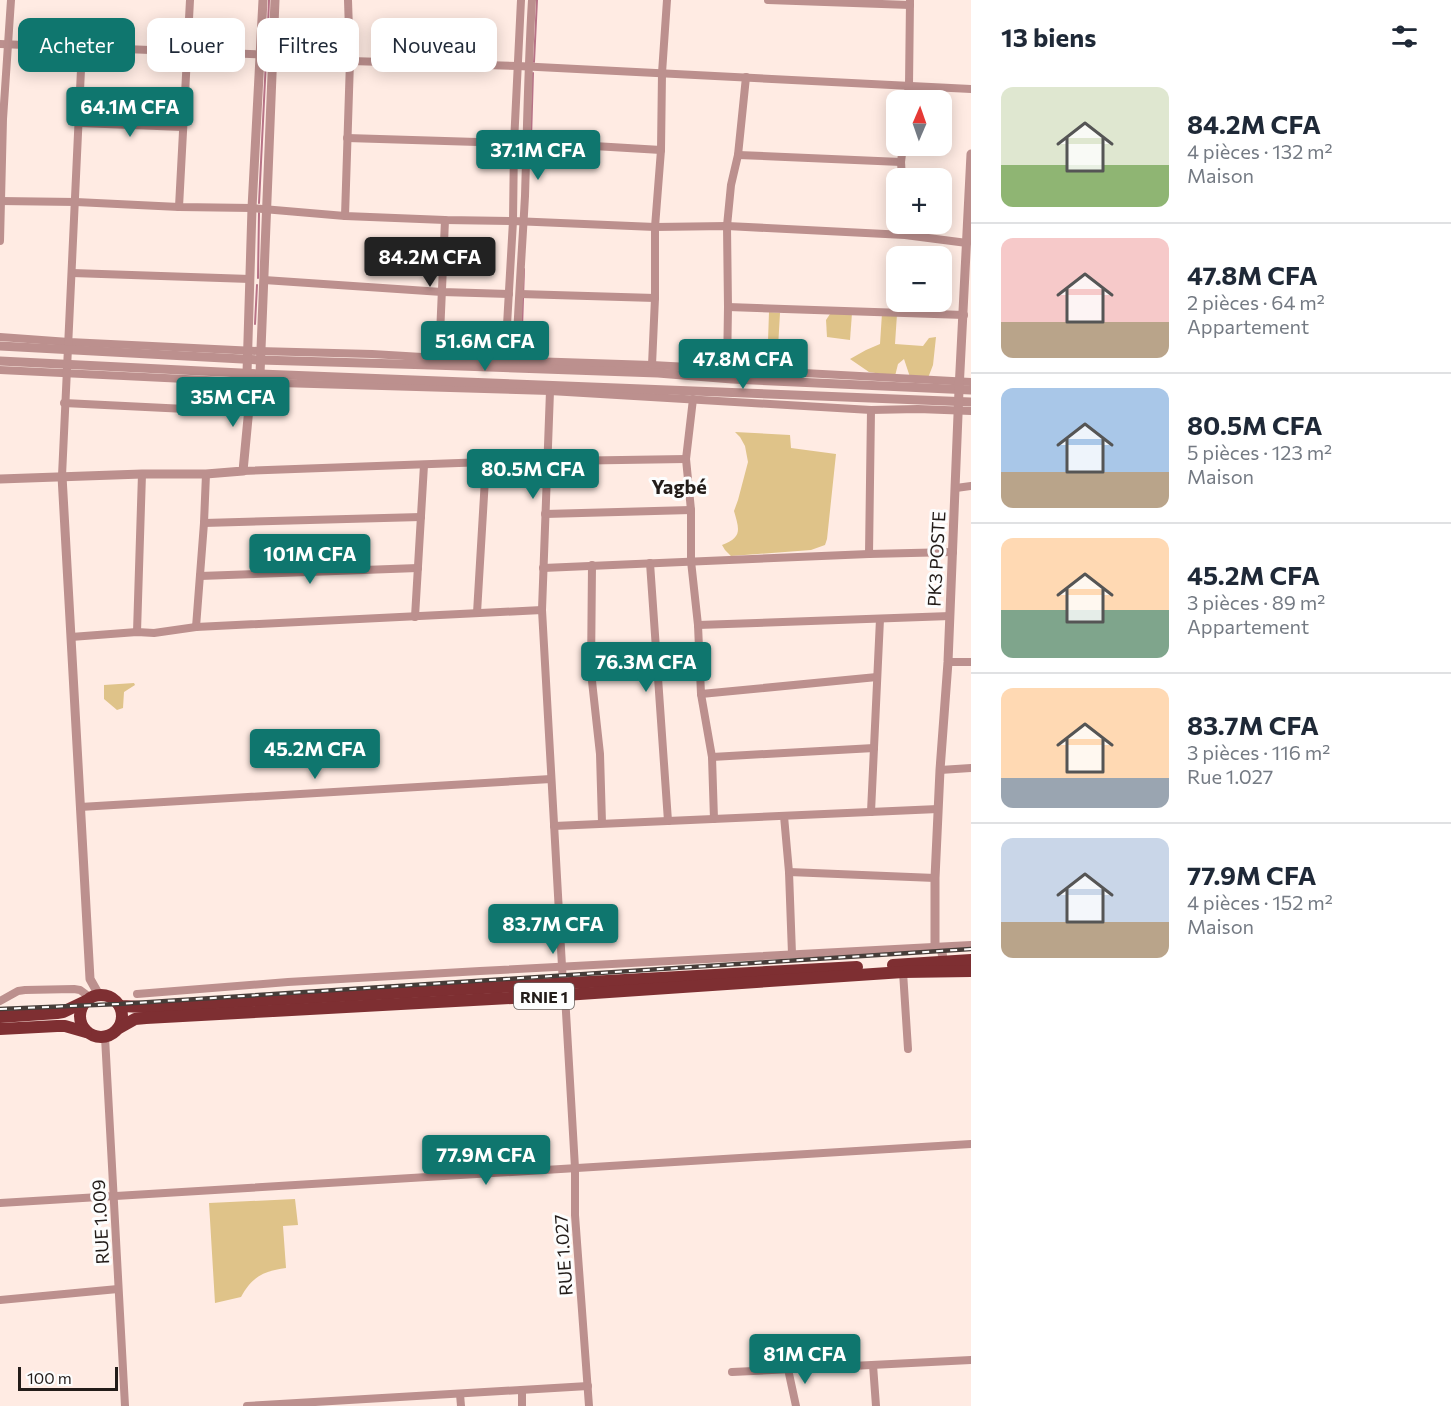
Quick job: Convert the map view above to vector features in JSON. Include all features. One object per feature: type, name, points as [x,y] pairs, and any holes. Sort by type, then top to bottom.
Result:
[{"type":"highway","name":"RNIE 1","points":[[105,1037],[135,1019],[146,1018],[971,960]]},
{"type":"highway","name":"RNIE 1","points":[[92,998],[109,996],[122,1006],[144,1007],[903,972],[971,971]]},
{"type":"highway","points":[[0,1017],[57,1013],[92,998]]},
{"type":"highway","points":[[86,1032],[79,1017],[81,1008],[92,998]]},
{"type":"highway","points":[[119,1005],[123,1016],[119,1028]]},
{"type":"highway","points":[[0,1029],[65,1026],[95,1037],[105,1037]]},
{"type":"street","points":[[0,241],[4,45],[11,0]]},
{"type":"street","points":[[189,18],[190,0]]},
{"type":"street","points":[[262,18],[263,0]]},
{"type":"street","points":[[274,18],[275,0]]},
{"type":"street","points":[[348,0],[349,18]]},
{"type":"street","points":[[506,360],[521,0]]},
{"type":"street","points":[[516,361],[532,0]]},
{"type":"street","points":[[652,365],[655,227],[661,150],[662,73],[667,0]]},
{"type":"street","points":[[768,0],[910,2],[908,90]]},
{"type":"street","points":[[359,61],[518,66],[971,89]]},
{"type":"street","points":[[81,72],[62,476],[92,998]]},
{"type":"street","points":[[179,207],[187,72]]},
{"type":"street","points":[[253,380],[248,355],[258,72]]},
{"type":"street","points":[[243,471],[248,412],[253,380],[261,355],[272,72]]},
{"type":"street","points":[[345,216],[350,72]]},
{"type":"street","points":[[727,369],[727,226],[731,185],[738,155],[746,77]]},
{"type":"street","points":[[79,123],[183,127]]},
{"type":"street","points":[[348,138],[514,143]]},
{"type":"street","points":[[527,142],[661,150]]},
{"type":"street","name":"PK3 POSTE","points":[[943,962],[942,951],[935,946],[935,878],[948,662],[971,154]]},
{"type":"street","points":[[738,155],[901,162]]},
{"type":"street","points":[[901,168],[902,156]]},
{"type":"street","points":[[1,201],[252,208],[345,216],[445,220],[655,227],[727,226],[905,235],[967,243]]},
{"type":"street","points":[[439,358],[445,220]]},
{"type":"street","points":[[72,273],[250,279]]},
{"type":"street","points":[[264,280],[442,292],[509,294]]},
{"type":"street","points":[[520,294],[655,298]]},
{"type":"street","points":[[728,307],[964,315]]},
{"type":"street","points":[[0,337],[68,347]]},
{"type":"street","points":[[0,346],[248,355],[372,354],[652,365],[960,386],[971,390]]},
{"type":"street","points":[[261,355],[658,373],[732,379],[960,386],[971,382]]},
{"type":"street","points":[[0,361],[66,369],[253,380],[550,391],[872,410],[959,407],[971,402]]},
{"type":"street","points":[[0,370],[66,369]]},
{"type":"street","points":[[253,380],[505,382],[959,407],[971,411]]},
{"type":"street","name":"RUE 1.027","points":[[550,391],[542,610],[575,1168],[575,1215],[589,1406]]},
{"type":"street","points":[[693,399],[686,459],[691,510],[691,561],[698,625],[701,694],[712,757],[714,819]]},
{"type":"street","points":[[64,404],[248,412]]},
{"type":"street","points":[[869,554],[872,410]]},
{"type":"street","points":[[0,479],[206,474],[486,462],[686,459]]},
{"type":"street","points":[[477,613],[486,462]]},
{"type":"street","points":[[416,617],[424,465]]},
{"type":"street","points":[[137,632],[142,474]]},
{"type":"street","points":[[196,627],[206,474]]},
{"type":"street","points":[[956,488],[971,486]]},
{"type":"street","points":[[545,514],[691,510]]},
{"type":"street","points":[[204,523],[421,517]]},
{"type":"street","points":[[543,568],[953,552]]},
{"type":"street","points":[[650,563],[668,821]]},
{"type":"street","points":[[592,565],[591,672],[600,754],[602,824]]},
{"type":"street","points":[[200,576],[418,568]]},
{"type":"street","points":[[71,638],[137,632],[154,633],[196,627],[542,610]]},
{"type":"street","points":[[698,625],[950,616]]},
{"type":"street","points":[[871,812],[880,620]]},
{"type":"street","points":[[948,662],[971,662]]},
{"type":"street","points":[[701,694],[877,677]]},
{"type":"street","points":[[712,757],[874,748]]},
{"type":"street","points":[[940,770],[971,768]]},
{"type":"street","points":[[80,807],[551,779]]},
{"type":"street","points":[[554,826],[938,809]]},
{"type":"street","points":[[784,816],[792,954]]},
{"type":"street","points":[[789,872],[935,878]]},
{"type":"street","points":[[137,994],[299,982],[971,945]]},
{"type":"street","points":[[903,972],[908,1049]]},
{"type":"street","points":[[0,1001],[18,991],[25,990],[75,989],[81,990],[92,998]]},
{"type":"street","name":"RUE 1.009","points":[[105,1037],[125,1406]]},
{"type":"street","points":[[0,1203],[971,1144]]},
{"type":"street","points":[[0,1300],[118,1288]]},
{"type":"street","points":[[732,1372],[971,1360]]},
{"type":"street","points":[[873,1365],[876,1406]]},
{"type":"street","points":[[788,1369],[796,1406]]},
{"type":"street","points":[[247,1406],[588,1386]]},
{"type":"street","points":[[522,1390],[522,1406]]},
{"type":"street","points":[[460,1394],[461,1406]]},
{"type":"shaded area","points":[[832,311],[852,313],[850,340],[827,337],[826,320]]},
{"type":"shaded area","points":[[769,312],[780,313],[777,365],[750,367],[736,351],[754,350],[757,341],[768,341]]},
{"type":"shaded area","points":[[882,313],[897,314],[895,344],[923,346],[929,338],[936,337],[933,365],[928,378],[910,377],[904,359],[898,364],[895,376],[869,372],[850,359],[880,344]]},
{"type":"shaded area","points":[[735,432],[790,435],[791,448],[836,454],[825,545],[811,550],[731,556],[725,550],[722,545],[733,539],[738,532],[734,511],[748,462],[745,446]]},
{"type":"shaded area","points":[[134,683],[135,685],[124,692],[123,708],[117,710],[104,699],[104,685]]},
{"type":"shaded area","points":[[295,1199],[298,1225],[283,1226],[286,1268],[259,1276],[249,1284],[241,1297],[215,1303],[209,1203]]},
{"type":"waterway","points":[[268,18],[269,0]]},
{"type":"waterway","points":[[534,62],[537,0]]},
{"type":"waterway","points":[[259,203],[265,72]]},
{"type":"waterway","points":[[531,139],[533,73]]},
{"type":"waterway","points":[[530,144],[530,157]]},
{"type":"waterway","points":[[258,278],[259,213]]},
{"type":"waterway","points":[[521,359],[524,269]]},
{"type":"waterway","points":[[255,324],[257,285]]},
{"type":"railway","points":[[0,1009],[119,1004],[971,949]]},
{"type":"district","name":"Yagbé","points":[[679,486]]}]
